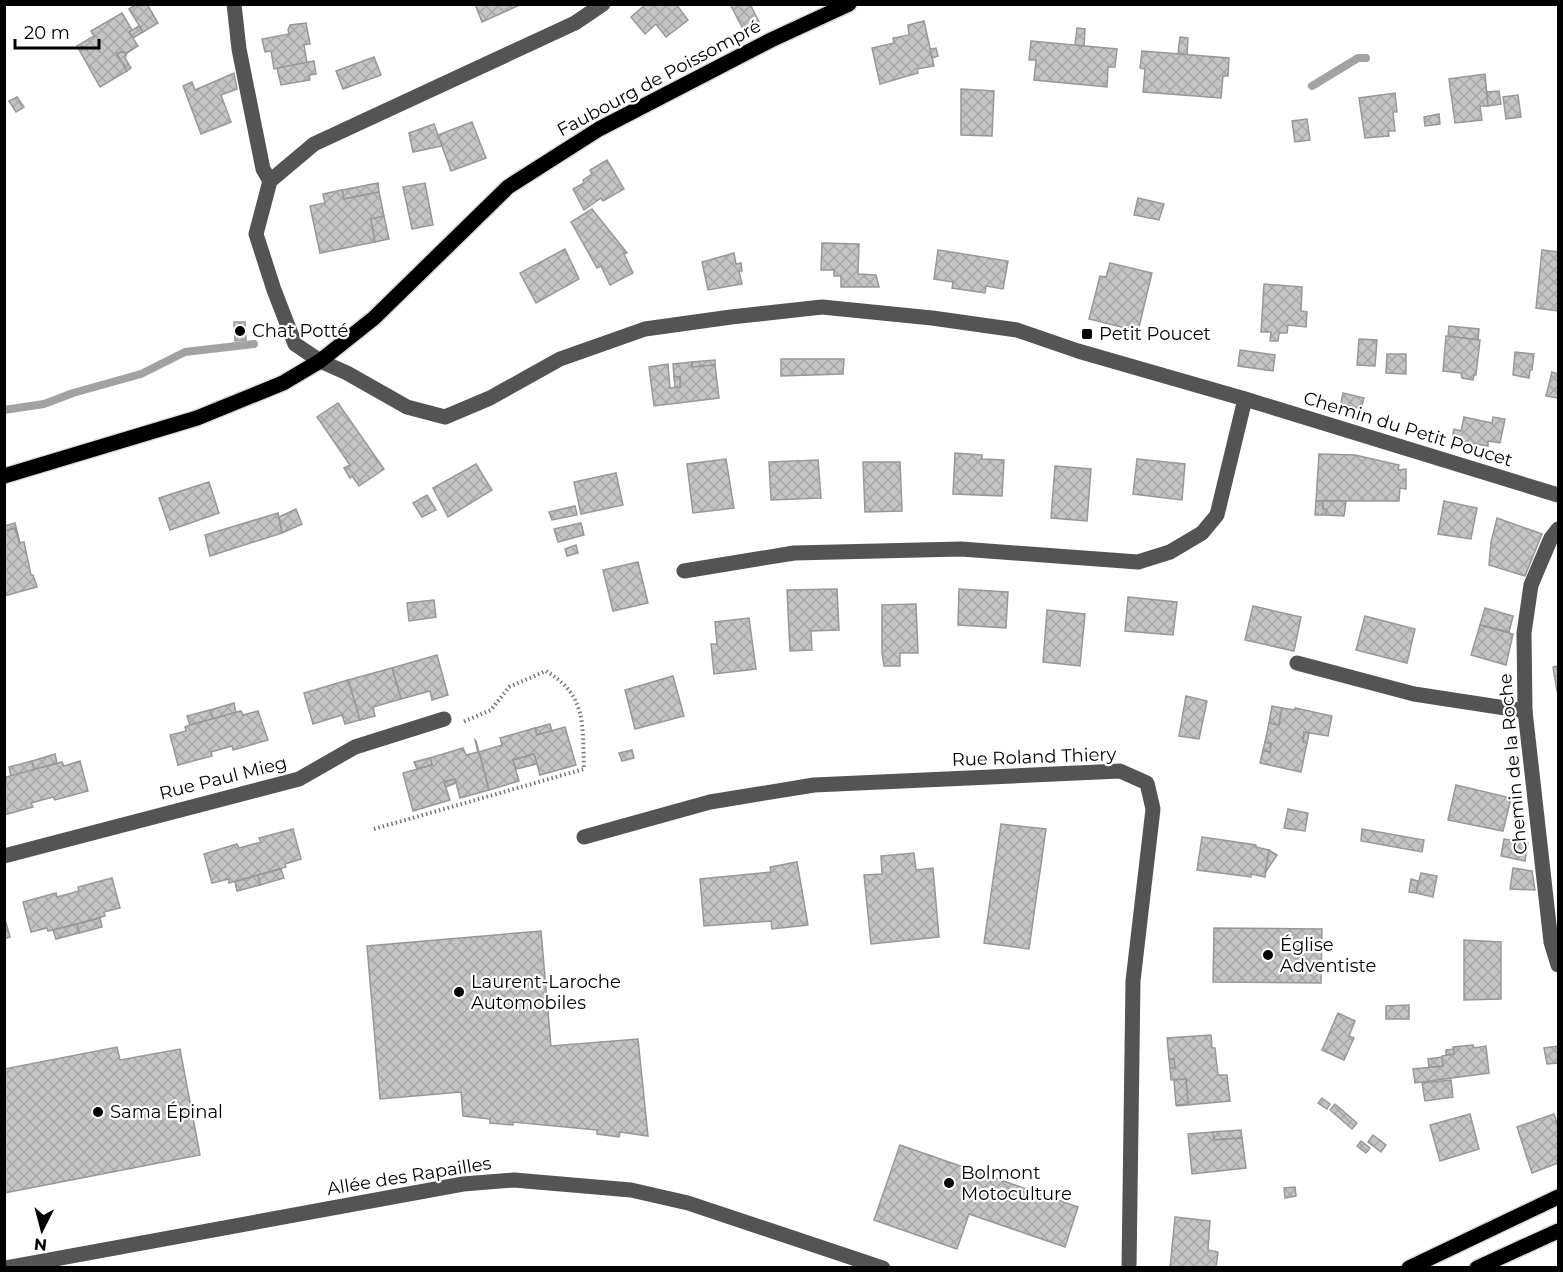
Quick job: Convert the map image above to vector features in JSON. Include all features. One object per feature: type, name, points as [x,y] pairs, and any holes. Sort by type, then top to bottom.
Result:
[{"type":"main road","name":"Faubourg de Poissompré","points":[[4,476],[197,417],[283,383],[320,361],[374,318],[508,187],[599,129],[771,40],[849,4]]},
{"type":"main road","points":[[1409,1268],[1558,1197]]},
{"type":"main road","points":[[1477,1268],[1558,1231]]},
{"type":"street","points":[[234,4],[239,49],[263,169],[270,181],[314,144],[575,23],[603,4]]},
{"type":"street","name":"Chemin du Petit Poucet","points":[[270,181],[256,234],[274,290],[296,344],[320,361],[347,373],[407,407],[445,417],[490,398],[560,359],[645,329],[731,316],[822,308],[932,318],[1017,330],[1078,351],[1245,399],[1558,495]]},
{"type":"street","points":[[684,571],[795,553],[960,549],[1138,562],[1170,552],[1203,533],[1218,515],[1245,399]]},
{"type":"street","name":"Chemin de la Roche","points":[[1558,529],[1551,538],[1531,585],[1524,633],[1525,711],[1551,942],[1558,965]]},
{"type":"street","points":[[1297,663],[1414,694],[1525,711]]},
{"type":"street","name":"Rue Paul Mieg","points":[[4,856],[299,779],[355,747],[444,719]]},
{"type":"street","name":"Rue Roland Thiery","points":[[584,837],[710,801],[814,784],[1120,771],[1147,783],[1153,809],[1133,981],[1129,1268]]},
{"type":"street","name":"Allée des Rapailles","points":[[6,1268],[464,1184],[514,1180],[631,1190],[677,1200],[883,1268]]},
{"type":"path","points":[[375,829],[584,769],[581,712],[574,695],[559,678],[546,671],[509,687],[491,710],[454,726],[444,719]]},
{"type":"building","points":[[137,4],[147,4],[158,23],[143,32],[129,9]]},
{"type":"building","points":[[475,4],[522,4],[482,22]]},
{"type":"building","points":[[646,4],[676,4],[688,20],[666,37],[656,24],[645,34],[631,17]]},
{"type":"building","points":[[730,4],[750,4],[759,22],[744,31]]},
{"type":"building","points":[[122,13],[132,30],[129,32],[138,46],[127,53],[117,54],[127,71],[100,87],[77,46],[94,36],[91,31]]},
{"type":"building","points":[[924,21],[934,66],[917,69],[918,73],[880,84],[872,48],[894,43],[893,38],[909,35],[908,25]]},
{"type":"building","points":[[306,23],[310,44],[304,45],[307,63],[274,69],[271,51],[265,52],[262,39],[289,34],[290,25]]},
{"type":"building","points":[[139,26],[143,32],[133,38],[129,32]]},
{"type":"building","points":[[1077,28],[1085,29],[1084,46],[1075,45]]},
{"type":"building","points":[[1180,37],[1188,38],[1187,55],[1178,54]]},
{"type":"building","points":[[1031,41],[1117,49],[1115,67],[1108,67],[1107,87],[1034,80],[1036,60],[1029,60]]},
{"type":"building","points":[[936,48],[938,56],[932,58],[930,49]]},
{"type":"building","points":[[1142,51],[1229,58],[1228,76],[1223,76],[1221,98],[1143,92],[1145,69],[1140,68]]},
{"type":"building","points":[[127,53],[125,58],[131,68],[127,71],[117,54]]},
{"type":"building","points":[[374,57],[381,75],[343,89],[336,71]]},
{"type":"building","points":[[314,61],[316,74],[309,75],[310,80],[281,85],[277,68]]},
{"type":"building","points":[[234,73],[237,89],[221,95],[231,122],[201,134],[183,86],[192,82],[195,90]]},
{"type":"building","points":[[1485,74],[1488,106],[1480,106],[1482,120],[1455,123],[1449,79]]},
{"type":"building","points":[[961,89],[994,91],[992,136],[961,135]]},
{"type":"building","points":[[1499,91],[1501,104],[1488,106],[1487,92]]},
{"type":"building","points":[[1395,93],[1397,112],[1393,112],[1395,131],[1388,131],[1389,136],[1365,138],[1359,98]]},
{"type":"building","points":[[1518,95],[1521,117],[1506,119],[1503,97]]},
{"type":"building","points":[[17,97],[24,107],[16,112],[9,101]]},
{"type":"building","points":[[1439,114],[1440,124],[1425,126],[1424,117]]},
{"type":"building","points":[[1307,119],[1310,140],[1295,142],[1292,121]]},
{"type":"building","points":[[472,122],[486,158],[451,171],[438,135]]},
{"type":"building","points":[[434,124],[442,146],[413,152],[409,133]]},
{"type":"building","points":[[607,160],[624,189],[603,201],[601,198],[584,210],[573,189],[584,183],[583,180],[592,174],[590,170]]},
{"type":"building","points":[[378,183],[379,192],[344,199],[342,190]]},
{"type":"building","points":[[425,183],[433,225],[412,229],[403,187]]},
{"type":"building","points":[[342,190],[344,199],[379,192],[384,216],[371,219],[375,242],[320,253],[310,206],[325,203],[323,194]]},
{"type":"building","points":[[1138,198],[1164,204],[1159,220],[1134,215]]},
{"type":"building","points":[[592,209],[627,253],[624,254],[633,273],[610,285],[601,266],[597,268],[571,222]]},
{"type":"building","points":[[384,216],[389,239],[375,242],[371,219]]},
{"type":"building","points":[[822,243],[859,244],[858,274],[876,275],[879,287],[841,287],[841,276],[834,276],[834,270],[821,270]]},
{"type":"building","points":[[565,249],[579,279],[536,303],[520,273]]},
{"type":"building","points":[[938,250],[1008,261],[1003,289],[986,286],[985,293],[952,288],[953,282],[934,279]]},
{"type":"building","points":[[1542,250],[1558,252],[1558,311],[1536,308]]},
{"type":"building","points":[[734,253],[736,264],[741,263],[742,271],[739,271],[742,284],[708,290],[702,262]]},
{"type":"building","points":[[1110,263],[1152,273],[1138,331],[1089,319],[1100,276],[1106,277]]},
{"type":"building","points":[[1264,284],[1302,287],[1301,311],[1307,312],[1306,327],[1288,325],[1287,333],[1279,333],[1278,341],[1270,341],[1271,332],[1261,332]]},
{"type":"building","name":"Chat Potté","points":[[234,322],[245,322],[246,340],[235,341]]},
{"type":"building","points":[[1449,326],[1479,329],[1478,340],[1448,336]]},
{"type":"building","points":[[1446,336],[1480,340],[1476,375],[1473,380],[1462,378],[1461,373],[1443,371]]},
{"type":"building","points":[[1359,339],[1377,340],[1375,366],[1357,365]]},
{"type":"building","points":[[1240,350],[1275,355],[1273,371],[1238,366]]},
{"type":"building","points":[[1515,352],[1534,354],[1529,378],[1513,375]]},
{"type":"building","points":[[1387,354],[1406,354],[1406,374],[1386,373]]},
{"type":"building","points":[[781,359],[844,359],[843,374],[781,376]]},
{"type":"building","points":[[715,360],[715,365],[692,367],[692,362]]},
{"type":"building","points":[[692,362],[692,367],[715,365],[719,398],[654,406],[649,367],[668,364],[670,388],[680,387],[680,377],[674,377],[673,364]]},
{"type":"building","points":[[1552,372],[1558,374],[1558,398],[1546,396]]},
{"type":"building","points":[[674,377],[680,377],[680,387],[675,387]]},
{"type":"building","points":[[1343,393],[1364,398],[1361,409],[1341,403]]},
{"type":"building","points":[[338,403],[384,469],[359,486],[352,476],[350,478],[344,468],[350,465],[317,417]]},
{"type":"building","points":[[1464,417],[1492,423],[1493,417],[1505,419],[1500,443],[1488,441],[1488,446],[1452,440],[1454,429],[1461,431]]},
{"type":"building","points":[[955,453],[982,455],[982,459],[1004,460],[1002,496],[953,494]]},
{"type":"building","points":[[1319,454],[1355,455],[1399,465],[1398,470],[1406,469],[1406,489],[1400,488],[1399,501],[1316,501]]},
{"type":"building","points":[[726,459],[734,508],[693,513],[687,464]]},
{"type":"building","points":[[1137,459],[1185,464],[1182,500],[1133,494]]},
{"type":"building","points":[[818,460],[821,498],[771,500],[769,462]]},
{"type":"building","points":[[863,462],[900,462],[902,511],[865,512]]},
{"type":"building","points":[[476,464],[492,490],[448,517],[433,488]]},
{"type":"building","points":[[1055,466],[1091,469],[1087,521],[1051,518]]},
{"type":"building","points":[[616,473],[623,505],[581,514],[574,482]]},
{"type":"building","points":[[209,482],[219,513],[170,530],[159,498]]},
{"type":"building","points":[[427,495],[436,510],[422,517],[413,503]]},
{"type":"building","points":[[1316,501],[1323,501],[1323,509],[1327,510],[1326,515],[1315,515]]},
{"type":"building","points":[[1323,501],[1346,501],[1344,516],[1326,515],[1327,510],[1323,509]]},
{"type":"building","points":[[1444,501],[1477,508],[1471,539],[1438,534]]},
{"type":"building","points":[[575,506],[577,515],[552,520],[549,512]]},
{"type":"building","points":[[296,509],[302,524],[282,533],[279,517]]},
{"type":"building","points":[[278,513],[282,533],[210,556],[205,535]]},
{"type":"building","points":[[1497,518],[1542,534],[1525,576],[1489,565],[1491,542]]},
{"type":"building","points":[[15,523],[20,543],[15,528],[4,531],[4,526]]},
{"type":"building","points":[[581,523],[584,535],[558,542],[554,529]]},
{"type":"building","points":[[15,528],[19,543],[24,542],[31,575],[37,587],[4,596],[4,531]]},
{"type":"building","points":[[576,545],[578,553],[567,556],[565,549]]},
{"type":"building","points":[[638,562],[648,603],[613,611],[603,570]]},
{"type":"building","points":[[837,589],[839,630],[811,631],[812,650],[790,651],[787,590]]},
{"type":"building","points":[[959,589],[1008,592],[1006,628],[958,625]]},
{"type":"building","points":[[1128,597],[1177,602],[1173,635],[1125,631]]},
{"type":"building","points":[[434,600],[436,617],[409,621],[407,603]]},
{"type":"building","points":[[916,604],[918,653],[900,653],[900,666],[884,666],[882,605]]},
{"type":"building","points":[[1253,606],[1301,617],[1294,651],[1245,640]]},
{"type":"building","points":[[1485,608],[1513,616],[1509,632],[1480,625]]},
{"type":"building","points":[[1047,610],[1085,614],[1080,666],[1043,662]]},
{"type":"building","points":[[1365,616],[1415,629],[1407,663],[1356,650]]},
{"type":"building","points":[[749,618],[756,669],[714,674],[711,644],[717,644],[715,622]]},
{"type":"building","points":[[1480,625],[1513,634],[1506,665],[1471,655]]},
{"type":"building","points":[[437,655],[448,695],[432,700],[430,691],[401,699],[392,668]]},
{"type":"building","points":[[1558,666],[1558,691],[1557,691],[1553,667]]},
{"type":"building","points":[[392,668],[401,699],[373,707],[375,716],[360,720],[348,680]]},
{"type":"building","points":[[673,676],[684,716],[635,729],[625,690]]},
{"type":"building","points":[[348,680],[360,720],[345,724],[342,715],[313,724],[304,693]]},
{"type":"building","points":[[1186,696],[1207,701],[1199,739],[1179,736]]},
{"type":"building","points":[[234,703],[236,713],[213,719],[210,710]]},
{"type":"building","points":[[1272,706],[1282,708],[1279,725],[1269,723]]},
{"type":"building","points":[[1282,708],[1295,710],[1295,708],[1332,716],[1328,736],[1304,732],[1303,742],[1307,743],[1301,772],[1260,763],[1263,750],[1270,752],[1271,744],[1265,742],[1269,723],[1279,725]]},
{"type":"building","points":[[210,710],[213,719],[190,725],[187,716]]},
{"type":"building","points":[[241,711],[243,715],[258,711],[268,740],[233,750],[232,746],[211,752],[212,756],[178,765],[170,735],[186,731],[185,727],[190,725]]},
{"type":"building","points":[[550,724],[552,731],[537,735],[535,728]]},
{"type":"building","points":[[565,727],[576,765],[540,775],[534,754],[513,760],[519,781],[489,790],[479,752],[502,745],[500,738],[535,728],[537,735]]},
{"type":"building","points":[[1304,732],[1309,733],[1307,743],[1303,742]]},
{"type":"building","points":[[475,740],[489,790],[460,798],[455,779],[444,782],[450,800],[413,811],[403,773],[432,765],[430,758],[463,748],[466,755],[478,752]]},
{"type":"building","points":[[1265,742],[1271,744],[1270,752],[1263,750]]},
{"type":"building","points":[[632,750],[634,758],[622,761],[619,753]]},
{"type":"building","points":[[55,754],[57,763],[34,770],[32,761]]},
{"type":"building","points":[[534,754],[537,764],[516,769],[513,760]]},
{"type":"building","points":[[430,758],[432,765],[417,769],[414,762]]},
{"type":"building","points":[[32,761],[34,770],[11,776],[9,767]]},
{"type":"building","points":[[80,761],[88,791],[55,800],[53,797],[31,803],[33,807],[4,815],[6,777],[62,762],[64,766]]},
{"type":"building","points":[[455,779],[456,783],[446,787],[444,782]]},
{"type":"building","points":[[1456,785],[1511,798],[1503,831],[1448,820]]},
{"type":"building","points":[[1288,809],[1308,813],[1305,831],[1284,828]]},
{"type":"building","points":[[1001,824],[1046,829],[1029,949],[984,943]]},
{"type":"building","points":[[293,829],[301,859],[285,864],[286,867],[229,883],[229,879],[212,883],[204,854],[237,844],[239,848],[261,842],[259,838]]},
{"type":"building","points":[[1362,829],[1424,840],[1422,852],[1361,841]]},
{"type":"building","points":[[1202,837],[1256,845],[1256,847],[1269,850],[1265,877],[1197,870]]},
{"type":"building","points":[[1504,839],[1528,843],[1525,861],[1501,856]]},
{"type":"building","points":[[1269,850],[1277,855],[1265,873]]},
{"type":"building","points":[[914,853],[916,870],[933,868],[939,937],[871,944],[864,875],[882,874],[881,856]]},
{"type":"building","points":[[797,862],[808,925],[772,929],[771,921],[704,926],[700,879],[771,872],[770,867]]},
{"type":"building","points":[[1513,868],[1532,871],[1535,890],[1510,889]]},
{"type":"building","points":[[281,869],[284,878],[260,885],[258,875]]},
{"type":"building","points":[[1421,873],[1437,876],[1433,897],[1416,893]]},
{"type":"building","points":[[258,875],[260,885],[237,891],[235,882]]},
{"type":"building","points":[[112,878],[120,908],[104,912],[105,916],[77,924],[48,931],[47,928],[31,932],[23,902],[56,893],[57,897],[79,891],[78,887]]},
{"type":"building","points":[[1411,879],[1418,881],[1416,893],[1409,892]]},
{"type":"building","points":[[4,916],[10,937],[4,939]]},
{"type":"building","points":[[100,918],[102,927],[79,933],[77,924]]},
{"type":"building","points":[[77,924],[79,933],[56,939],[53,930]]},
{"type":"building","name":"Église Adventiste","points":[[1214,928],[1322,929],[1321,983],[1213,982]]},
{"type":"building","name":"Laurent-Laroche Automobiles","points":[[541,931],[551,1046],[638,1039],[648,1136],[620,1132],[619,1137],[597,1134],[597,1130],[513,1122],[513,1125],[490,1123],[490,1119],[463,1116],[461,1092],[380,1099],[367,946]]},
{"type":"building","points":[[1464,940],[1501,942],[1501,999],[1464,1000]]},
{"type":"building","points":[[1409,1005],[1409,1019],[1386,1019],[1386,1006]]},
{"type":"building","points":[[1338,1013],[1355,1021],[1349,1036],[1354,1038],[1344,1060],[1322,1050]]},
{"type":"building","points":[[1211,1035],[1218,1075],[1227,1075],[1230,1101],[1176,1106],[1188,1104],[1186,1079],[1171,1080],[1170,1068],[1175,1068],[1174,1059],[1169,1059],[1167,1038]]},
{"type":"building","points":[[1473,1045],[1474,1048],[1486,1046],[1489,1073],[1415,1083],[1413,1069],[1443,1066],[1442,1056],[1454,1054],[1453,1047]]},
{"type":"building","points":[[1558,1046],[1558,1063],[1547,1064],[1544,1048]]},
{"type":"building","name":"Sama Épinal","points":[[117,1047],[120,1060],[180,1049],[200,1155],[4,1193],[4,1069]]},
{"type":"building","points":[[1454,1049],[1454,1054],[1446,1055],[1446,1050]]},
{"type":"building","points":[[1442,1057],[1443,1066],[1429,1067],[1428,1059]]},
{"type":"building","points":[[1169,1059],[1174,1059],[1175,1068],[1170,1068]]},
{"type":"building","points":[[1186,1079],[1188,1104],[1176,1105],[1174,1080]]},
{"type":"building","points":[[1451,1080],[1453,1097],[1425,1101],[1422,1083]]},
{"type":"building","points":[[1322,1098],[1330,1104],[1327,1109],[1318,1103]]},
{"type":"building","points":[[1335,1104],[1357,1123],[1352,1129],[1330,1110]]},
{"type":"building","points":[[1470,1114],[1479,1149],[1440,1161],[1430,1125]]},
{"type":"building","points":[[1554,1114],[1558,1126],[1558,1163],[1532,1173],[1517,1127]]},
{"type":"building","points":[[1241,1130],[1242,1138],[1214,1140],[1213,1132]]},
{"type":"building","points":[[1213,1132],[1214,1140],[1242,1138],[1246,1168],[1192,1174],[1188,1134]]},
{"type":"building","points":[[1373,1135],[1386,1145],[1381,1152],[1368,1142]]},
{"type":"building","points":[[1361,1141],[1370,1148],[1366,1153],[1357,1146]]},
{"type":"building","name":"Bolmont Motoculture","points":[[900,1145],[1078,1207],[1065,1247],[969,1214],[957,1249],[874,1220]]},
{"type":"building","points":[[1295,1187],[1296,1196],[1285,1198],[1284,1188]]},
{"type":"building","points":[[1175,1217],[1210,1221],[1208,1250],[1218,1252],[1216,1268],[1170,1268]]},
{"type":"waterway","points":[[1312,86],[1358,58],[1366,58]]},
{"type":"waterway","points":[[4,410],[44,404],[73,393],[141,374],[185,352],[254,344]]},
{"type":"place","name":"Chat Potté","points":[[240,331]]},
{"type":"place","name":"Petit Poucet","points":[[1087,334]]},
{"type":"place","name":"Église Adventiste","points":[[1268,955]]},
{"type":"place","name":"Laurent-Laroche Automobiles","points":[[459,992]]},
{"type":"place","name":"Sama Épinal","points":[[98,1112]]},
{"type":"place","name":"Bolmont Motoculture","points":[[949,1183]]}]
